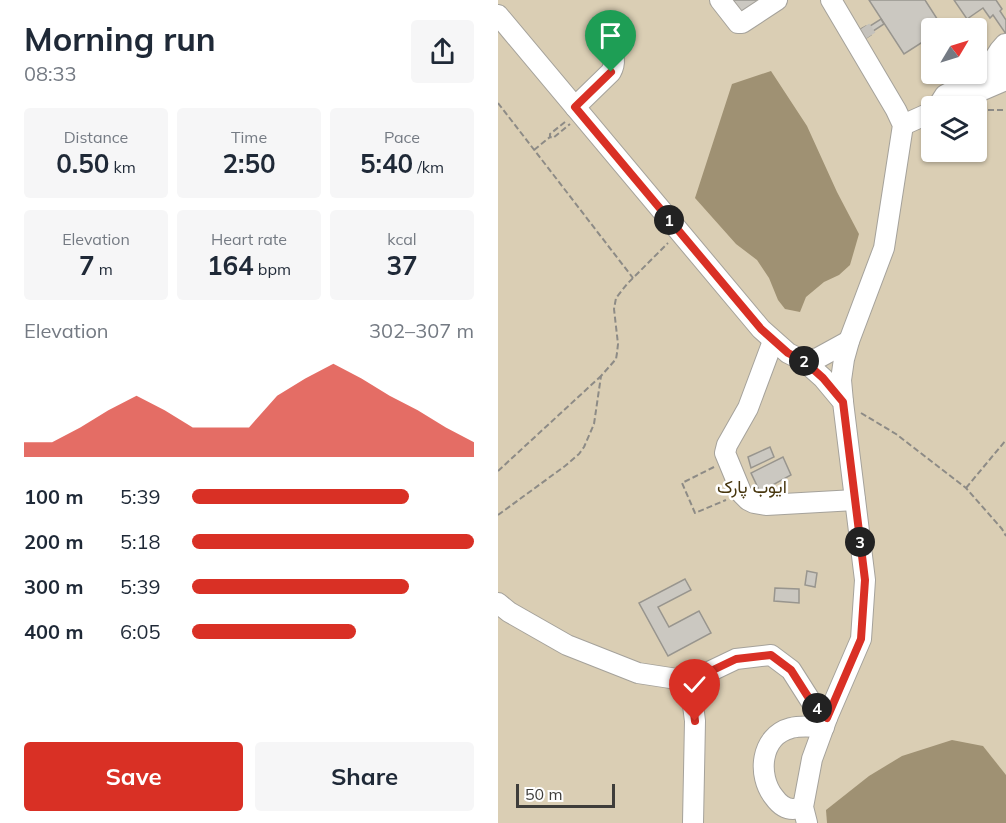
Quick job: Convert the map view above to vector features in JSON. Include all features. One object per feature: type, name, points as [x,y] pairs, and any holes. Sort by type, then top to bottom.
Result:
[{"type":"street","points":[[720,0],[738,23],[742,23],[777,0]]},
{"type":"street","points":[[825,722],[790,728],[778,734],[768,745],[764,762],[764,777],[769,791],[780,805],[805,815],[813,759],[825,722],[861,639],[865,580],[841,380],[849,341],[884,248],[903,125],[831,0]]},
{"type":"street","points":[[838,0],[864,34],[878,61],[879,81]]},
{"type":"street","points":[[498,15],[761,329],[788,353],[804,361],[823,378],[843,402]]},
{"type":"street","points":[[578,111],[615,66],[610,46]]},
{"type":"street","points":[[945,96],[1002,65]]},
{"type":"street","points":[[903,125],[921,116]]},
{"type":"street","points":[[773,341],[748,408],[727,445],[725,453],[742,494],[754,503],[766,504],[855,501]]},
{"type":"street","points":[[804,361],[818,358],[849,341]]},
{"type":"street","points":[[498,603],[509,612],[567,645],[639,673],[690,681],[736,659],[771,655],[791,670],[825,722]]},
{"type":"street","points":[[690,681],[695,721],[693,823]]},
{"type":"path","points":[[498,103],[633,278]]},
{"type":"path","points":[[987,110],[1006,110]]},
{"type":"path","points":[[534,150],[550,137],[553,138],[578,111]]},
{"type":"path","points":[[498,471],[601,376],[616,359],[618,344],[614,309],[616,298],[668,243]]},
{"type":"path","points":[[498,515],[579,454],[594,424],[601,376]]},
{"type":"path","points":[[843,402],[896,434],[966,489],[1006,536]]},
{"type":"path","points":[[966,489],[1006,440]]},
{"type":"path","points":[[728,460],[681,483],[694,513],[742,494]]},
{"type":"green space","name":"ایوب پارک","points":[[498,0],[1006,0],[1006,823],[498,823]]},
{"type":"shaded area","points":[[771,71],[807,126],[859,234],[850,265],[806,297],[800,312],[785,309],[757,260],[736,244],[695,198],[732,84]]},
{"type":"shaded area","points":[[952,740],[983,746],[1006,775],[1006,823],[827,823],[826,810],[869,776],[902,756]]},
{"type":"building","points":[[726,0],[770,0],[739,20]]},
{"type":"building","points":[[869,0],[925,0],[937,18],[921,18],[921,43],[904,54]]},
{"type":"building","points":[[954,0],[996,0],[1006,20],[1006,34],[993,15],[990,18],[983,8],[966,18]]},
{"type":"building","points":[[881,19],[884,24],[863,40],[857,31]]},
{"type":"building","points":[[770,447],[774,457],[751,468],[748,457]]},
{"type":"building","points":[[783,457],[791,475],[760,492],[751,473]]},
{"type":"building","points":[[807,571],[817,573],[815,587],[805,585]]},
{"type":"building","points":[[685,579],[691,590],[658,607],[669,627],[699,611],[711,633],[668,656],[639,603]]},
{"type":"building","points":[[775,588],[799,589],[799,603],[774,601]]},
{"type":"tunnel","points":[[861,29],[867,38]]},
{"type":"route","points":[[611,72],[575,107],[761,329],[788,353],[804,361],[823,378],[843,402],[865,580],[861,639],[827,718],[812,703],[791,670],[771,655],[736,659],[690,681],[695,721]]}]
